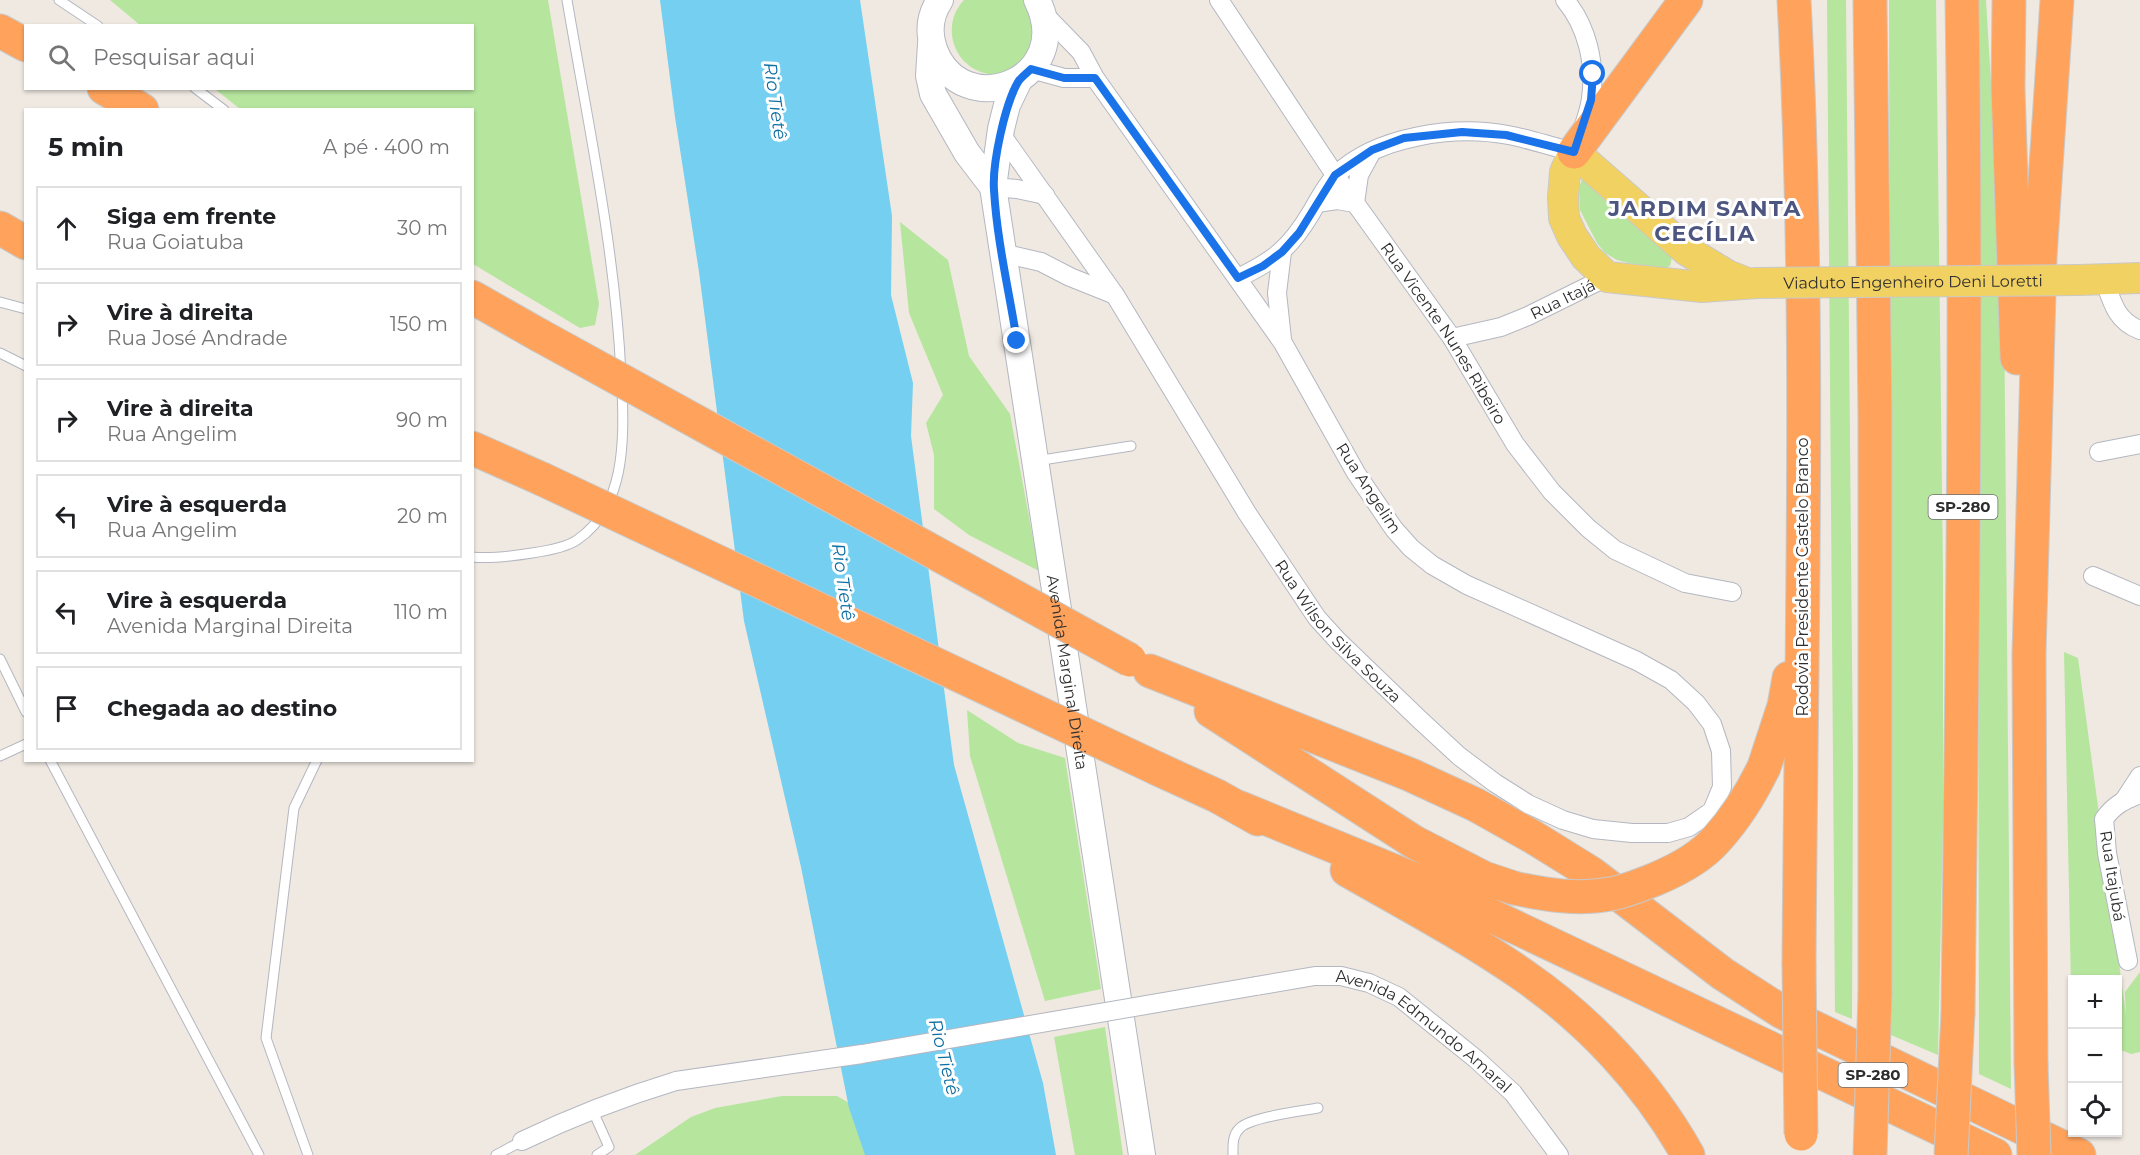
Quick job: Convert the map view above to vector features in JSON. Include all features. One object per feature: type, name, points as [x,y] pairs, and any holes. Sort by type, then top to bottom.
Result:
[{"type":"highway","points":[[1574,152],[1686,0]]},
{"type":"highway","name":"Rodovia Presidente Castelo Branco","points":[[1794,0],[1800,117],[1804,545],[1799,964],[1801,1144]]},
{"type":"highway","name":"SP-280","points":[[1870,0],[1875,416],[1875,994],[1870,1155]]},
{"type":"highway","name":"SP-280","points":[[1951,1155],[1958,1013],[1963,612],[1965,267],[1962,0]]},
{"type":"highway","points":[[2001,0],[2008,88],[2029,654],[2031,1063],[2034,1155]]},
{"type":"highway","points":[[2008,88],[2009,0]]},
{"type":"highway","points":[[2029,654],[2040,256],[2057,0]]},
{"type":"highway","points":[[0,31],[24,44]]},
{"type":"highway","points":[[107,90],[139,108]]},
{"type":"highway","points":[[0,228],[24,242]]},
{"type":"highway","points":[[474,298],[1140,666],[1414,842],[1484,879],[1548,896],[1581,897],[1610,894],[1667,874],[1692,861],[1715,842],[1740,811],[1764,767],[1784,706],[1804,545]]},
{"type":"highway","points":[[474,449],[1228,802],[1416,880],[1995,1155]]},
{"type":"highway","points":[[1140,666],[1412,776],[1476,805],[1591,873],[1724,974],[1782,1012],[2079,1155]]},
{"type":"highway","points":[[1228,802],[1496,956],[1549,994],[1599,1038],[1628,1070],[1655,1104],[1688,1155]]},
{"type":"main road","points":[[928,0],[931,34],[938,59],[950,74],[965,84],[983,88],[1002,87],[1025,75]]},
{"type":"main road","points":[[931,34],[935,7],[940,0]]},
{"type":"main road","name":"Avenida Marginal Direita","points":[[1040,7],[1046,34],[1042,53],[1025,75],[1007,105],[993,187],[1142,1155]]},
{"type":"main road","name":"Avenida Marginal Direita","points":[[931,34],[929,62],[933,94],[967,153],[993,187]]},
{"type":"main road","points":[[1607,277],[1586,257],[1572,236],[1564,218],[1565,172],[1574,152],[1686,250],[1727,275],[1752,283]]},
{"type":"main road","points":[[1676,286],[1684,269],[1686,250]]},
{"type":"main road","name":"Rua Itajá","points":[[1607,277],[1676,286],[1752,283]]},
{"type":"main road","name":"Viaduto Engenheiro Deni Loretti","points":[[1752,283],[2140,278]]},
{"type":"street","name":"Rua Vicente Nunes Ribeiro","points":[[1219,0],[1335,175],[1452,338],[1515,444],[1552,492],[1588,528],[1615,550],[1685,583],[1732,592]]},
{"type":"street","points":[[1238,278],[1263,266],[1282,252],[1299,233],[1335,175],[1372,150],[1404,138],[1462,132],[1506,135],[1574,152],[1591,100],[1593,74],[1580,20],[1565,0]]},
{"type":"street","name":"Rua Angelim","points":[[1040,7],[1081,52],[1095,78],[1283,343],[1356,473],[1394,529],[1411,548],[1432,565],[1467,585],[1637,661],[1671,680],[1696,703],[1712,724],[1721,751],[1722,787],[1712,811],[1689,827],[1668,833]]},
{"type":"street","points":[[1025,75],[1095,78]]},
{"type":"street","name":"Rua Wilson Silva Souza","points":[[1001,134],[1115,295],[1185,413],[1276,557],[1317,618],[1338,641],[1459,756],[1528,804],[1563,820],[1593,829],[1632,833],[1668,833]]},
{"type":"street","points":[[1317,203],[1337,200],[1355,202],[1359,175],[1372,150]]},
{"type":"street","points":[[993,187],[1045,195]]},
{"type":"street","points":[[1282,252],[1277,293],[1283,343]]},
{"type":"street","points":[[1002,253],[1041,262],[1070,277],[1115,295]]},
{"type":"street","name":"Rua Itajá","points":[[1452,338],[1501,327],[1607,277]]},
{"type":"street","points":[[2091,279],[2128,325],[2140,330]]},
{"type":"street","points":[[2099,452],[2140,444]]},
{"type":"street","points":[[2093,576],[2140,596]]},
{"type":"street","name":"Rua Itajubá","points":[[2127,961],[2104,819],[2113,807],[2132,796],[2140,776]]},
{"type":"street","name":"Avenida Edmundo Amaral","points":[[522,1141],[592,1109],[675,1081],[862,1054],[1315,976],[1341,976],[1369,983],[1399,997],[1468,1053],[1513,1093],[1559,1155]]},
{"type":"lane","points":[[60,0],[95,24]]},
{"type":"lane","points":[[474,557],[518,556],[575,541],[595,524],[613,492],[620,467],[624,433],[619,329],[604,210],[567,0]]},
{"type":"lane","points":[[198,90],[221,108]]},
{"type":"lane","points":[[0,302],[24,308]]},
{"type":"lane","points":[[0,353],[24,365]]},
{"type":"lane","points":[[1035,462],[1131,446]]},
{"type":"lane","points":[[0,659],[24,708]]},
{"type":"lane","points":[[0,756],[24,745]]},
{"type":"lane","points":[[51,762],[259,1155]]},
{"type":"lane","points":[[308,1155],[266,1038],[294,808],[316,762]]},
{"type":"lane","points":[[1233,1155],[1233,1141],[1239,1128],[1252,1121],[1318,1108]]},
{"type":"lane","points":[[592,1109],[609,1147],[597,1155]]},
{"type":"lane","points":[[496,1155],[522,1141]]},
{"type":"green space","points":[[110,0],[548,0],[599,304],[595,325],[580,328],[474,265],[474,108],[239,108],[216,90],[474,90],[474,24],[139,24]]},
{"type":"green space","points":[[964,0],[1027,0],[1039,20],[1028,61],[1000,75],[981,72],[971,67],[957,50],[953,40],[953,19]]},
{"type":"green space","points":[[1827,0],[1846,0],[1853,770],[1852,1019],[1835,1012]]},
{"type":"green space","points":[[1889,0],[1936,0],[1943,573],[1943,824],[1938,1055],[1891,1035]]},
{"type":"green space","points":[[1977,0],[1986,0],[2004,300],[2011,1089],[1979,1074]]},
{"type":"green space","points":[[1583,176],[1672,257],[1670,266],[1658,271],[1617,260],[1605,253],[1597,243],[1580,210],[1579,189]]},
{"type":"green space","points":[[900,222],[948,260],[969,356],[1010,414],[1039,571],[969,535],[934,509],[934,455],[926,423],[943,395],[909,313]]},
{"type":"green space","points":[[2064,652],[2078,658],[2121,975],[2071,975]]},
{"type":"green space","points":[[967,710],[1018,743],[1065,758],[1101,989],[1045,1001],[970,756]]},
{"type":"green space","points":[[2140,972],[2140,1052],[2131,1054],[2122,1051],[2122,985],[2126,1015],[2125,992]]},
{"type":"green space","points":[[1105,1027],[1123,1155],[1075,1155],[1054,1037]]},
{"type":"green space","points":[[782,1096],[837,1096],[851,1104],[870,1155],[635,1155],[691,1117],[715,1108]]},
{"type":"water","name":"Rio Tietê","points":[[660,0],[860,0],[892,216],[891,295],[913,383],[911,436],[954,765],[1043,1083],[1056,1155],[865,1155],[849,1108],[801,867],[744,621],[699,272]]},
{"type":"district","name":"JARDIM SANTA CECÍLIA","points":[[1705,220]]},
{"type":"route","points":[[1017,341],[993,187],[1001,129],[1007,105],[1019,80],[1031,69],[1064,78],[1095,78],[1238,278],[1263,266],[1282,252],[1299,233],[1335,175],[1372,150],[1404,138],[1462,132],[1506,135],[1574,152],[1591,100],[1593,74]]}]
